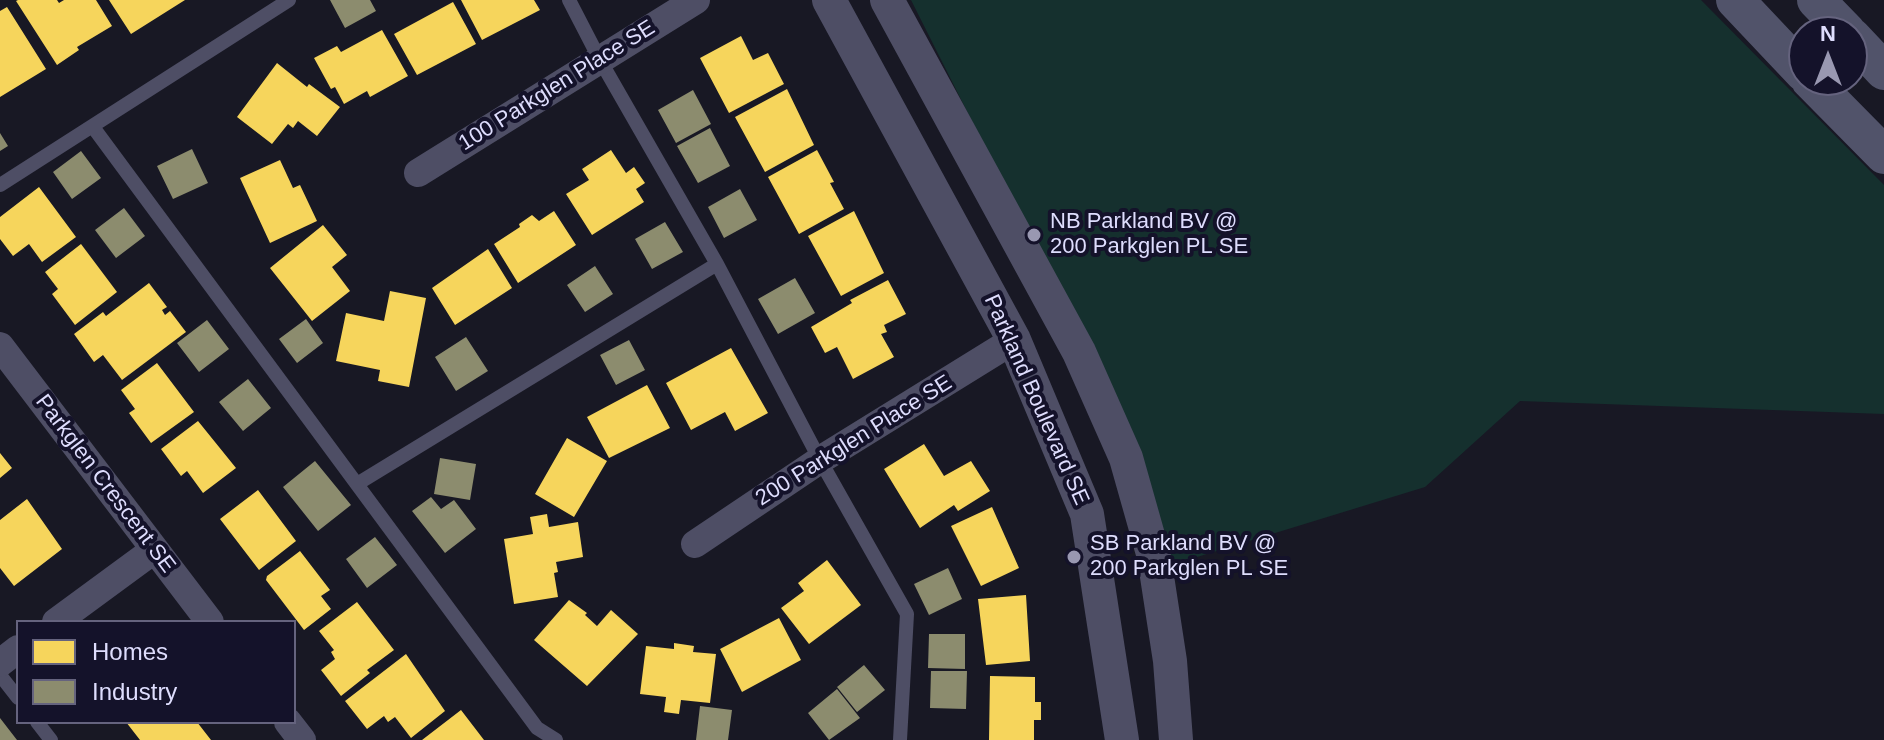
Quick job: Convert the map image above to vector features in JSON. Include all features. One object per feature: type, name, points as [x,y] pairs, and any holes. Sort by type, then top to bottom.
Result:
[{"type":"main road","points":[[1735,0],[1788,56]]},
{"type":"main road","points":[[1816,0],[1832,16]]},
{"type":"main road","points":[[1868,54],[1884,71]]},
{"type":"main road","points":[[1826,96],[1884,155]]},
{"type":"street","name":"100 Parkglen Place SE","points":[[418,173],[696,0]]},
{"type":"street","name":"Parkland Boulevard SE","points":[[829,0],[1014,340],[1087,514],[1122,740]]},
{"type":"street","points":[[887,0],[1079,352],[1126,458],[1154,557],[1170,661],[1176,740]]},
{"type":"street","name":"200 Parkglen Place SE","points":[[695,544],[820,460],[1014,340]]},
{"type":"street","name":"Parkglen Crescent SE","points":[[0,346],[208,620]]},
{"type":"street","points":[[59,620],[154,550]]},
{"type":"street","points":[[0,663],[16,651]]},
{"type":"street","points":[[290,724],[302,740]]},
{"type":"lane","points":[[0,185],[289,0]]},
{"type":"lane","points":[[569,0],[907,614],[900,740]]},
{"type":"lane","points":[[93,127],[537,728],[556,740]]},
{"type":"lane","points":[[357,484],[717,264]]},
{"type":"lane","points":[[0,675],[16,695]]},
{"type":"lane","points":[[39,724],[51,740]]},
{"type":"green space","points":[[911,0],[1701,0],[1788,88],[1788,96],[1796,96],[1884,185],[1884,414],[1520,401],[1425,487],[1171,565],[1092,360]]},
{"type":"building: Homes","points":[[18,0],[57,0],[59,3],[64,0],[96,0],[112,26],[77,47],[79,50],[57,65]]},
{"type":"building: Homes","points":[[109,0],[185,0],[131,34]]},
{"type":"building: Homes","points":[[461,0],[534,0],[540,10],[482,40]]},
{"type":"building: Homes","points":[[453,2],[476,44],[417,75],[394,34]]},
{"type":"building: Homes","points":[[7,7],[46,69],[0,97],[0,11]]},
{"type":"building: Homes","points":[[382,30],[408,76],[370,97],[367,91],[344,104],[335,87],[331,89],[314,58],[337,46],[341,52]]},
{"type":"building: Homes","points":[[741,36],[753,60],[768,53],[784,84],[729,113],[700,58]]},
{"type":"building: Homes","points":[[277,63],[307,87],[309,84],[340,107],[317,136],[298,121],[293,128],[288,124],[272,144],[237,117]]},
{"type":"building: Homes","points":[[787,89],[814,145],[765,172],[735,117]]},
{"type":"building: Homes","points":[[611,150],[626,173],[634,167],[645,183],[636,189],[644,202],[592,235],[566,194],[589,180],[582,169]]},
{"type":"building: Homes","points":[[817,150],[844,209],[799,234],[768,177]]},
{"type":"building: Homes","points":[[280,160],[293,188],[300,185],[317,221],[270,243],[240,178]]},
{"type":"building: Homes","points":[[39,187],[76,237],[42,262],[29,244],[13,256],[0,239],[0,217]]},
{"type":"building: Homes","points":[[554,211],[576,245],[518,283],[494,244],[532,215],[539,221]]},
{"type":"building: Homes","points":[[854,211],[884,273],[841,296],[808,236]]},
{"type":"building: Homes","points":[[323,225],[347,255],[332,267],[350,291],[312,321],[270,268]]},
{"type":"building: Homes","points":[[81,244],[117,292],[75,325],[52,294],[58,289],[45,272]]},
{"type":"building: Homes","points":[[488,249],[512,288],[455,325],[432,288]]},
{"type":"building: Homes","points":[[888,280],[906,314],[884,325],[887,332],[881,334],[894,357],[853,379],[837,347],[825,353],[811,327],[852,303],[850,300]]},
{"type":"building: Homes","points":[[149,283],[167,307],[162,310],[165,315],[170,311],[186,332],[122,380],[103,355],[94,362],[74,334],[103,312],[106,316]]},
{"type":"building: Homes","points":[[390,291],[426,298],[409,387],[378,381],[380,370],[336,361],[346,313],[384,321]]},
{"type":"building: Homes","points":[[731,348],[768,413],[735,431],[725,412],[691,430],[666,383]]},
{"type":"building: Homes","points":[[157,363],[194,412],[151,443],[129,413],[135,409],[121,390]]},
{"type":"building: Homes","points":[[647,385],[670,428],[609,458],[587,417]]},
{"type":"building: Homes","points":[[198,421],[236,468],[203,493],[187,471],[181,476],[161,449]]},
{"type":"building: Homes","points":[[567,438],[607,461],[574,517],[535,494]]},
{"type":"building: Homes","points":[[924,444],[944,476],[971,461],[990,491],[958,511],[954,505],[920,528],[884,469]]},
{"type":"building: Homes","points":[[0,453],[12,468],[0,478]]},
{"type":"building: Homes","points":[[258,490],[296,541],[259,570],[220,519]]},
{"type":"building: Homes","points":[[27,499],[62,549],[14,586],[0,568],[0,520]]},
{"type":"building: Homes","points":[[992,507],[1019,568],[981,586],[951,526]]},
{"type":"building: Homes","points":[[547,514],[549,527],[578,522],[583,557],[556,562],[558,572],[554,573],[558,597],[514,604],[504,539],[533,534],[530,517]]},
{"type":"building: Homes","points":[[300,551],[330,590],[321,596],[331,609],[304,630],[266,580]]},
{"type":"building: Homes","points":[[827,560],[861,605],[809,644],[781,608],[804,591],[798,583]]},
{"type":"building: Homes","points":[[1026,595],[1030,661],[986,665],[978,599]]},
{"type":"building: Homes","points":[[569,600],[587,613],[585,615],[597,626],[611,610],[638,634],[587,686],[534,640]]},
{"type":"building: Homes","points":[[357,602],[394,650],[367,670],[370,673],[341,696],[321,670],[335,659],[331,652],[334,650],[319,631]]},
{"type":"building: Homes","points":[[779,618],[801,660],[742,692],[720,649]]},
{"type":"building: Homes","points":[[674,643],[694,646],[693,652],[716,654],[710,703],[681,700],[679,714],[664,712],[666,697],[640,694],[646,646],[674,649]]},
{"type":"building: Homes","points":[[406,654],[445,711],[411,738],[395,717],[388,722],[384,716],[367,729],[345,701]]},
{"type":"building: Homes","points":[[990,676],[1035,677],[1035,702],[1041,702],[1041,720],[1034,720],[1034,740],[989,740]]},
{"type":"building: Homes","points":[[461,710],[484,740],[422,740]]},
{"type":"building: Homes","points":[[128,724],[199,724],[211,740],[140,740]]},
{"type":"building: Industry","points":[[330,0],[370,0],[376,11],[345,28]]},
{"type":"building: Industry","points":[[693,90],[711,124],[676,143],[658,110]]},
{"type":"building: Industry","points":[[710,128],[730,166],[698,183],[677,146]]},
{"type":"building: Industry","points":[[0,133],[8,146],[0,151]]},
{"type":"building: Industry","points":[[192,149],[208,183],[173,199],[157,166]]},
{"type":"building: Industry","points":[[81,151],[101,178],[72,199],[53,172]]},
{"type":"building: Industry","points":[[740,189],[757,220],[724,238],[708,207]]},
{"type":"building: Industry","points":[[124,208],[145,236],[116,258],[95,230]]},
{"type":"building: Industry","points":[[665,222],[683,252],[652,269],[635,239]]},
{"type":"building: Industry","points":[[595,266],[613,294],[585,312],[567,285]]},
{"type":"building: Industry","points":[[795,278],[815,313],[778,334],[758,299]]},
{"type":"building: Industry","points":[[306,319],[323,343],[297,363],[279,339]]},
{"type":"building: Industry","points":[[207,320],[229,349],[199,372],[177,343]]},
{"type":"building: Industry","points":[[466,337],[488,371],[456,391],[435,357]]},
{"type":"building: Industry","points":[[629,340],[645,370],[616,385],[600,355]]},
{"type":"building: Industry","points":[[248,379],[271,408],[243,431],[219,402]]},
{"type":"building: Industry","points":[[440,458],[476,464],[470,500],[434,494]]},
{"type":"building: Industry","points":[[315,461],[351,505],[318,531],[283,487]]},
{"type":"building: Industry","points":[[431,497],[441,509],[454,500],[476,529],[445,553],[412,511]]},
{"type":"building: Industry","points":[[375,537],[397,565],[367,588],[346,559]]},
{"type":"building: Industry","points":[[948,568],[962,599],[929,615],[914,584]]},
{"type":"building: Industry","points":[[929,634],[965,634],[965,669],[928,668]]},
{"type":"building: Industry","points":[[864,665],[885,690],[857,712],[837,687]]},
{"type":"building: Industry","points":[[931,671],[967,671],[966,709],[930,708]]},
{"type":"building: Industry","points":[[837,689],[860,718],[829,740],[808,713]]},
{"type":"building: Industry","points":[[700,706],[732,710],[728,740],[696,740]]},
{"type":"building: Industry","points":[[0,718],[17,740],[0,740]]},
{"type":"place","name":"NB Parkland BV @ 200 Parkglen PL SE","points":[[1034,235]]},
{"type":"place","name":"SB Parkland BV @ 200 Parkglen PL SE","points":[[1074,557]]}]
